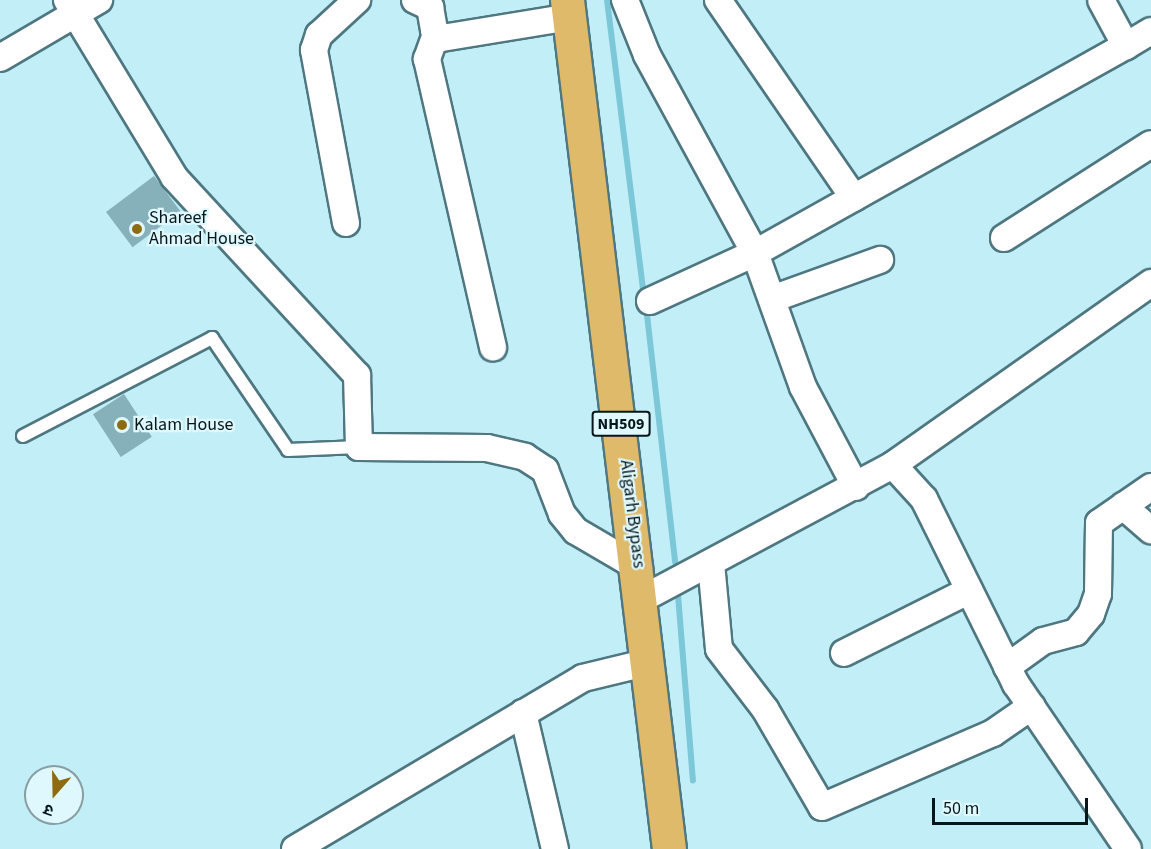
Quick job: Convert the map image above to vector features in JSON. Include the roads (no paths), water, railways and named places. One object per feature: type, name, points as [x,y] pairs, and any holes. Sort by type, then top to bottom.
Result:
[{"type":"highway","name":"Aligarh Bypass","points":[[568,8],[640,583],[669,849]]},
{"type":"street","points":[[0,58],[71,7],[99,0]]},
{"type":"street","points":[[346,223],[314,50],[319,35],[357,0]]},
{"type":"street","points":[[415,0],[430,7],[436,34],[427,59],[493,348]]},
{"type":"street","points":[[625,0],[647,55],[755,253],[803,387],[856,487]]},
{"type":"street","points":[[718,0],[854,198]]},
{"type":"street","points":[[1101,0],[1125,46]]},
{"type":"street","points":[[71,7],[174,177],[357,375],[359,447],[487,448],[525,457],[545,470],[562,514],[576,531],[640,583],[711,563],[856,487],[893,465],[1151,283]]},
{"type":"street","points":[[436,34],[442,38],[568,8]]},
{"type":"street","points":[[650,301],[755,253],[1151,31]]},
{"type":"street","points":[[1004,238],[1151,144]]},
{"type":"street","points":[[772,298],[880,260]]},
{"type":"street","points":[[893,465],[924,499],[1007,667],[1128,849]]},
{"type":"street","points":[[1007,667],[1043,641],[1076,632],[1091,614],[1098,594],[1097,529],[1123,506],[1151,487]]},
{"type":"street","points":[[1123,506],[1151,530]]},
{"type":"street","points":[[711,563],[719,649],[765,709],[822,807],[983,738],[1032,706]]},
{"type":"street","points":[[844,653],[968,591]]},
{"type":"street","points":[[295,849],[583,678],[649,662]]},
{"type":"street","points":[[523,713],[555,849]]},
{"type":"lane","points":[[23,436],[212,338],[288,450],[359,447]]},
{"type":"waterway","points":[[607,0],[644,296]]},
{"type":"waterway","points":[[646,306],[675,562]]},
{"type":"waterway","points":[[678,595],[693,780]]},
{"type":"place","name":"Shareef Ahmad House","points":[[137,229]]},
{"type":"place","name":"Kalam House","points":[[122,425]]}]
